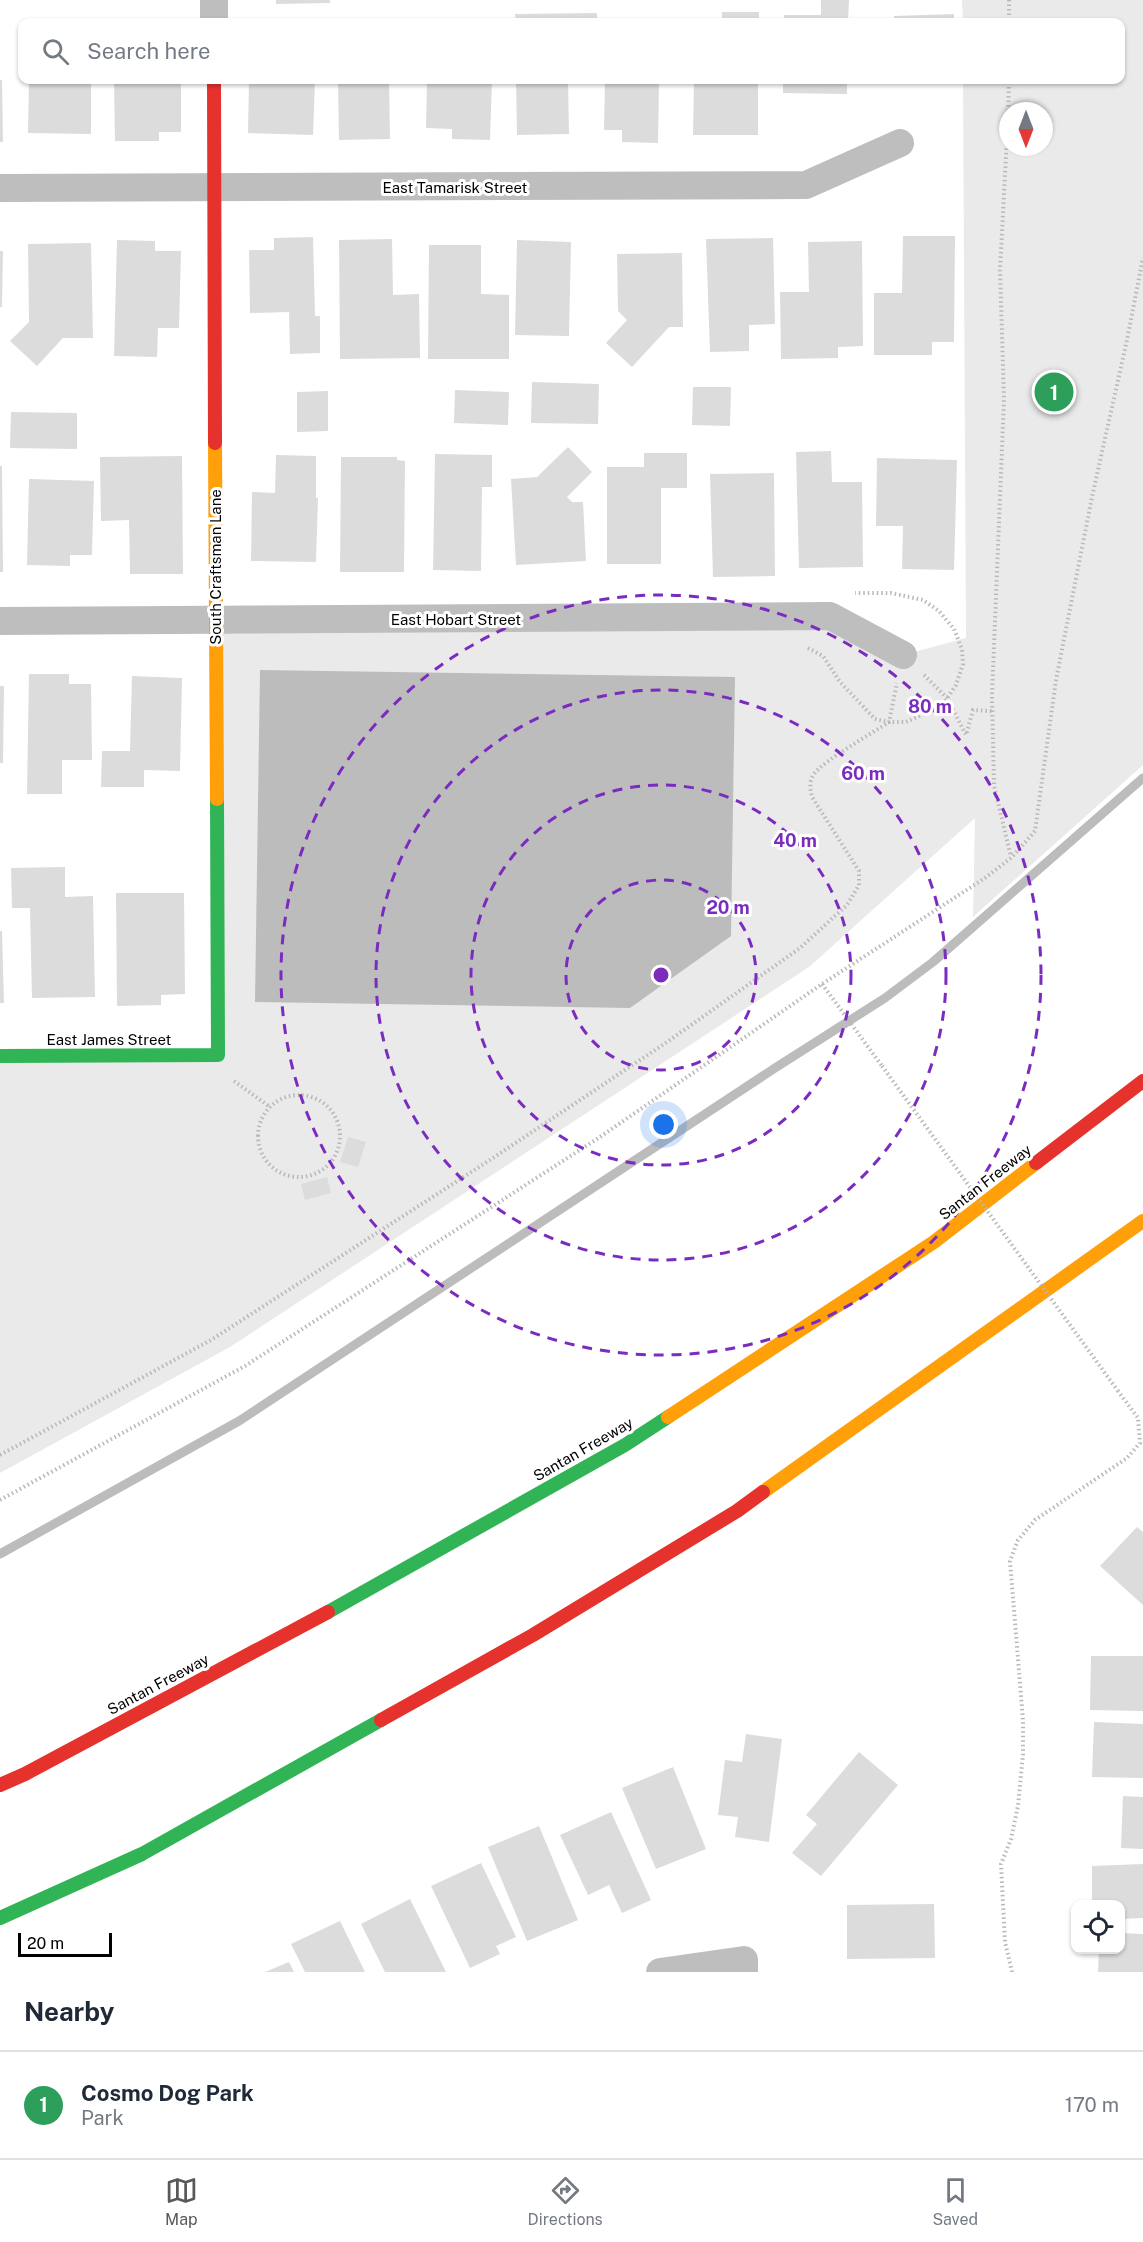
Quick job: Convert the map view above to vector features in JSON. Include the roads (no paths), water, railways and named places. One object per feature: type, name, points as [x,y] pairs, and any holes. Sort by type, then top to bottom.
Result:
[{"type":"main road","name":"South Craftsman Lane","points":[[214,84],[218,1055]]},
{"type":"main road","name":"East James Street","points":[[0,1056],[218,1055]]},
{"type":"main road","name":"Santan Freeway","points":[[0,1785],[25,1774],[284,1636],[625,1445],[934,1242],[1143,1081]]},
{"type":"main road","points":[[0,1918],[142,1854],[533,1635],[737,1511],[1143,1221]]},
{"type":"street","points":[[214,0],[214,18]]},
{"type":"street","name":"East Tamarisk Street","points":[[0,188],[806,185],[900,143]]},
{"type":"street","name":"East Hobart Street","points":[[0,621],[830,616],[903,655]]},
{"type":"street","points":[[660,1972],[744,1966]]},
{"type":"waterway","points":[[0,1554],[239,1421],[885,998],[933,962],[1143,778]]},
{"type":"place","name":"Cosmo Dog Park","points":[[1054,392]]}]
